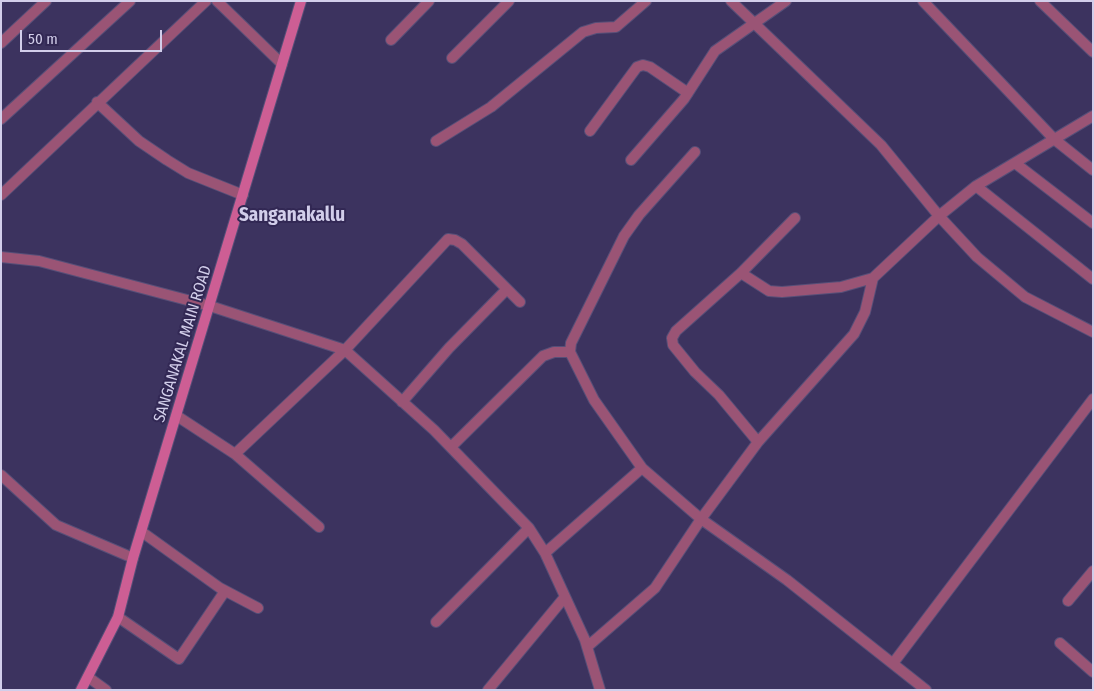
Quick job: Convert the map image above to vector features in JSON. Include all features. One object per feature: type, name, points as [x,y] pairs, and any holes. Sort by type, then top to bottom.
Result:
[{"type":"street","points":[[1,43],[46,1]]},
{"type":"street","points":[[1,119],[130,1]]},
{"type":"street","points":[[1,195],[97,102],[206,1]]},
{"type":"street","points":[[217,1],[282,64]]},
{"type":"street","name":"SANGANAKAL MAIN ROAD","points":[[81,690],[118,617],[133,558],[301,1]]},
{"type":"street","points":[[391,40],[428,1]]},
{"type":"street","points":[[493,1],[501,9]]},
{"type":"street","points":[[452,58],[509,1]]},
{"type":"street","points":[[436,141],[491,107],[583,32],[596,28],[616,27],[646,1]]},
{"type":"street","points":[[731,1],[881,144],[939,216],[977,257],[1025,297],[1093,332]]},
{"type":"street","points":[[631,160],[688,93],[715,51],[755,25],[786,1]]},
{"type":"street","points":[[923,1],[1054,139],[1093,170]]},
{"type":"street","points":[[1040,1],[1093,52]]},
{"type":"street","points":[[590,131],[637,67],[643,65],[650,67],[688,93]]},
{"type":"street","points":[[97,102],[139,141],[167,160],[188,173],[243,195]]},
{"type":"street","points":[[741,273],[758,285],[769,290],[782,292],[841,287],[873,278],[939,216],[976,186],[1093,116]]},
{"type":"street","points":[[696,152],[639,215],[624,236],[576,328],[570,352],[594,400],[642,468],[701,519],[786,580],[894,662],[926,690]]},
{"type":"street","points":[[1015,163],[1093,223]]},
{"type":"street","points":[[976,186],[1093,279]]},
{"type":"street","points":[[758,442],[673,345],[672,338],[676,331],[741,273],[795,218]]},
{"type":"street","points":[[235,454],[345,350],[448,239],[462,244],[520,302]]},
{"type":"street","points":[[1,257],[39,261],[210,306],[345,350],[451,447],[529,528],[545,553],[587,647],[597,688]]},
{"type":"street","points":[[587,647],[655,588],[701,519],[758,442],[854,334],[864,312],[873,278]]},
{"type":"street","points":[[402,402],[450,348],[507,289]]},
{"type":"street","points":[[451,447],[543,356],[554,352],[570,352]]},
{"type":"street","points":[[894,662],[1093,399]]},
{"type":"street","points":[[177,416],[235,454],[318,527]]},
{"type":"street","points":[[545,553],[642,468]]},
{"type":"street","points":[[1,475],[56,525],[133,558]]},
{"type":"street","points":[[436,622],[529,528]]},
{"type":"street","points":[[142,532],[225,591],[258,608]]},
{"type":"street","points":[[1068,601],[1093,571]]},
{"type":"street","points":[[118,617],[179,659],[225,591]]},
{"type":"street","points":[[488,690],[564,598]]},
{"type":"street","points":[[1060,643],[1093,672]]},
{"type":"street","points":[[88,677],[106,690]]},
{"type":"district","name":"Sanganakallu","points":[[292,216]]}]
